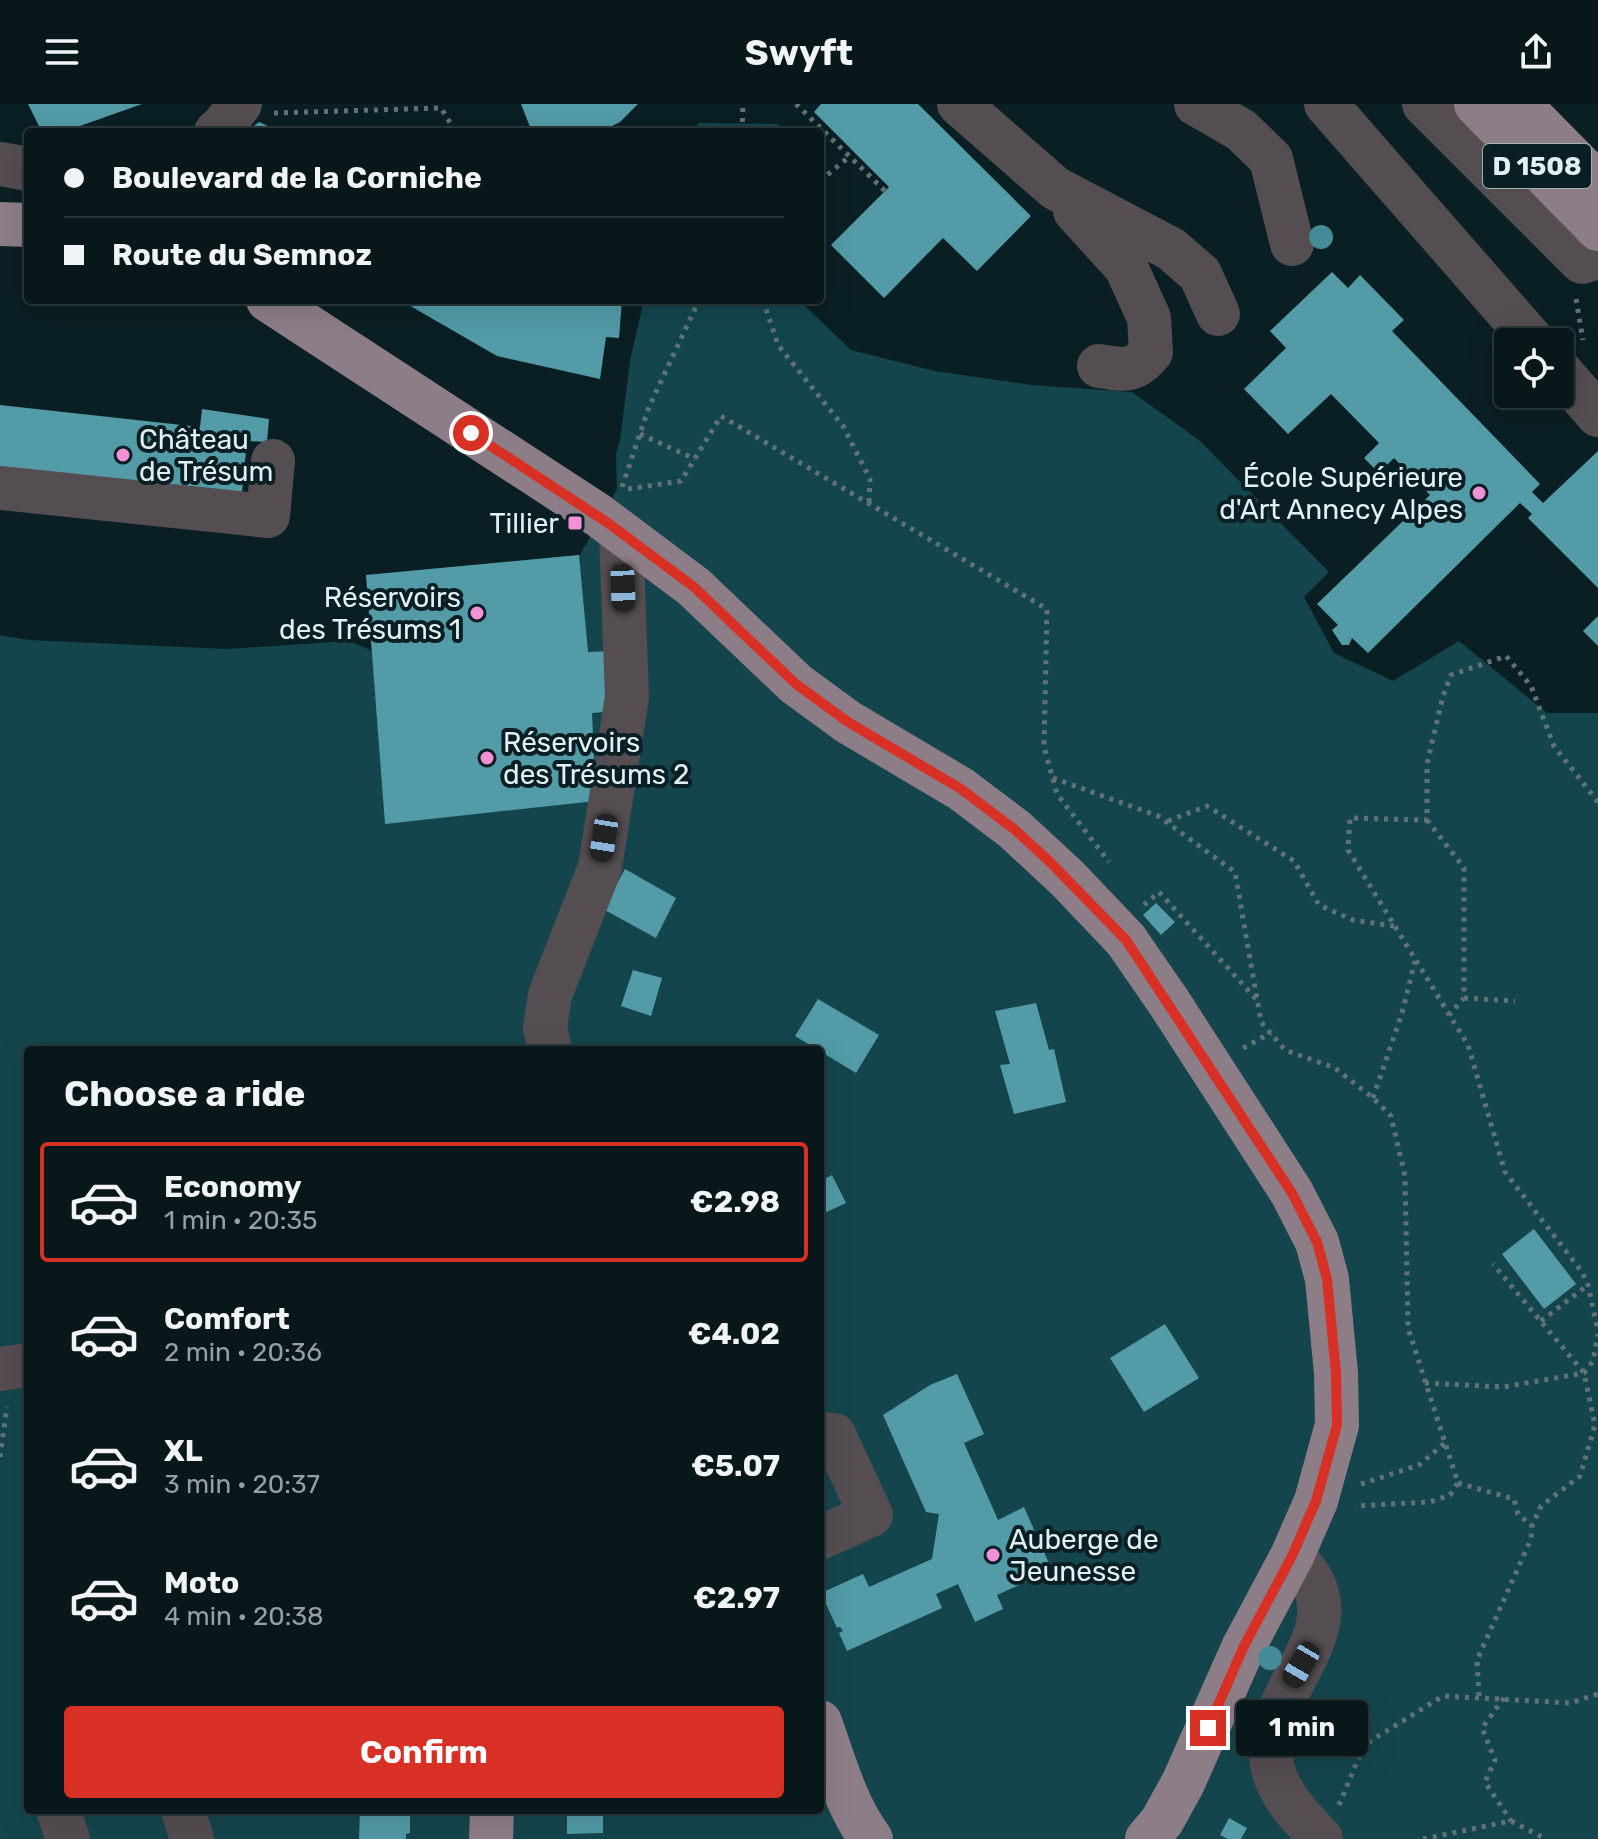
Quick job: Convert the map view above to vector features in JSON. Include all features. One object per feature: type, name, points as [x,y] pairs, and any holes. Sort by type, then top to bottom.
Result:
[{"type":"main road","name":"D 1508","points":[[1476,104],[1598,229]]},
{"type":"main road","name":"D 1508","points":[[1519,104],[1598,184]]},
{"type":"main road","points":[[0,224],[24,225]]},
{"type":"main road","points":[[275,304],[613,512],[796,684],[848,722],[961,789],[1014,829],[1068,879],[1126,940],[1292,1193],[1317,1242],[1327,1279],[1336,1373],[1337,1425],[1316,1501],[1292,1556],[1244,1646],[1183,1783],[1162,1821],[1147,1839]]},
{"type":"main road","points":[[824,1733],[849,1799],[871,1839]]},
{"type":"main road","points":[[491,1839],[492,1814]]},
{"type":"street","points":[[959,104],[1055,188],[1126,267],[1149,318],[1151,352],[1142,363],[1125,370],[1099,366]]},
{"type":"street","points":[[1196,104],[1241,130],[1271,159],[1292,244]]},
{"type":"street","points":[[1326,104],[1522,328]]},
{"type":"street","points":[[1424,104],[1582,262],[1586,274]]},
{"type":"street","points":[[0,164],[24,168]]},
{"type":"street","points":[[1055,188],[1171,249],[1200,274],[1218,314]]},
{"type":"street","points":[[1574,387],[1598,415]]},
{"type":"street","points":[[0,488],[268,516],[273,461]]},
{"type":"street","points":[[600,642],[594,568],[613,512]]},
{"type":"street","points":[[549,1046],[545,1028],[550,995],[600,867],[627,697],[613,512]]},
{"type":"street","points":[[824,1434],[834,1435],[871,1515],[824,1536]]},
{"type":"street","points":[[1292,1556],[1305,1568],[1317,1588],[1318,1620],[1310,1650],[1281,1706],[1272,1739],[1272,1764],[1280,1788],[1328,1826]]},
{"type":"street","points":[[59,1814],[68,1839]]},
{"type":"street","points":[[184,1814],[192,1839]]},
{"type":"path","points":[[742,128],[743,104]]},
{"type":"path","points":[[796,104],[822,128]]},
{"type":"path","points":[[230,117],[441,108],[454,128]]},
{"type":"path","points":[[824,130],[885,191]]},
{"type":"path","points":[[824,178],[850,156]]},
{"type":"path","points":[[1580,326],[1586,274]]},
{"type":"path","points":[[613,512],[649,407],[697,304]]},
{"type":"path","points":[[764,304],[778,345],[843,426],[870,479],[869,503]]},
{"type":"path","points":[[632,489],[681,481],[721,416],[1047,609],[1044,747],[1057,794],[1114,869]]},
{"type":"path","points":[[640,434],[695,459]]},
{"type":"path","points":[[1449,1015],[1464,998],[1464,868],[1427,820],[1427,764],[1451,675],[1506,656],[1531,686],[1554,746],[1598,802]]},
{"type":"path","points":[[1053,778],[1158,816],[1235,872],[1261,1022],[1285,1050],[1335,1068],[1391,1116],[1405,1176],[1408,1328],[1458,1483]]},
{"type":"path","points":[[1167,822],[1207,806],[1294,861],[1319,905],[1353,920],[1394,926]]},
{"type":"path","points":[[1425,1383],[1503,1387],[1584,1373],[1593,1361],[1598,1332],[1588,1285],[1582,1272],[1505,1172],[1468,1045],[1348,850],[1350,818],[1427,820]]},
{"type":"path","points":[[1133,894],[1143,907],[1159,892],[1257,1000]]},
{"type":"path","points":[[1373,1098],[1402,1013],[1415,960]]},
{"type":"path","points":[[1464,998],[1515,1001]]},
{"type":"path","points":[[1479,1696],[1477,1660],[1526,1551],[1532,1526],[1541,1506],[1580,1476],[1595,1425],[1584,1373],[1493,1264]]},
{"type":"path","points":[[1541,1321],[1588,1285]]},
{"type":"path","points":[[0,1457],[9,1366]]},
{"type":"path","points":[[1358,1485],[1419,1465],[1445,1443]]},
{"type":"path","points":[[1458,1483],[1514,1499],[1518,1514],[1532,1526]]},
{"type":"path","points":[[1354,1496],[1350,1506],[1430,1502],[1450,1495],[1458,1483]]},
{"type":"path","points":[[1328,1826],[1364,1745],[1443,1696],[1570,1703],[1598,1694]]},
{"type":"path","points":[[1504,1698],[1482,1728],[1495,1760],[1485,1782],[1511,1821],[1546,1839]]},
{"type":"path","points":[[1423,1839],[1511,1821]]},
{"type":"shaded area","points":[[698,123],[779,124],[778,128],[697,128]]},
{"type":"shaded area","points":[[643,304],[803,304],[851,350],[935,371],[1031,385],[1132,392],[1199,440],[1329,572],[1304,597],[1334,653],[1393,681],[1459,641],[1547,713],[1598,713],[1598,1839],[0,1839],[0,635],[29,640],[227,649],[350,641],[372,651],[366,575],[580,555],[617,489],[616,454],[630,361]]},
{"type":"building","points":[[28,104],[142,104],[74,128],[40,128]]},
{"type":"building","points":[[521,104],[638,104],[620,122],[608,128],[530,128]]},
{"type":"building","points":[[821,104],[918,104],[1031,216],[977,271],[943,238],[884,298],[831,245],[889,187],[814,112]]},
{"type":"building","points":[[259,122],[272,128],[251,128]]},
{"type":"building","name":"École Supérieure d'Art Annecy Alpes","points":[[1332,272],[1348,288],[1360,275],[1404,320],[1392,331],[1540,484],[1532,492],[1543,503],[1598,451],[1598,588],[1528,518],[1532,514],[1520,503],[1368,653],[1352,638],[1349,645],[1342,645],[1332,630],[1338,625],[1317,604],[1430,495],[1394,458],[1379,473],[1364,458],[1379,443],[1331,394],[1288,434],[1244,389],[1286,348],[1270,331]]},
{"type":"building","points":[[407,304],[622,304],[619,338],[606,337],[600,379],[497,356]]},
{"type":"building","name":"Château de Trésum","points":[[0,405],[200,427],[202,409],[269,419],[267,442],[247,441],[242,492],[0,469]]},
{"type":"building","points":[[579,555],[588,652],[613,651],[618,711],[592,713],[596,801],[385,824],[366,575]]},
{"type":"building","points":[[1598,616],[1598,646],[1583,631]]},
{"type":"building","points":[[625,869],[676,898],[656,938],[603,909]]},
{"type":"building","points":[[1156,903],[1175,922],[1161,935],[1143,915]]},
{"type":"building","points":[[633,970],[662,978],[651,1016],[621,1006]]},
{"type":"building","points":[[818,999],[879,1035],[856,1073],[824,1054],[824,1046],[811,1046],[795,1036]]},
{"type":"building","points":[[1036,1003],[1049,1050],[1054,1049],[1066,1102],[1014,1114],[1000,1065],[1010,1064],[995,1011]]},
{"type":"building","points":[[832,1175],[846,1203],[824,1213],[824,1179]]},
{"type":"building","points":[[1534,1229],[1576,1284],[1544,1309],[1502,1254]]},
{"type":"building","points":[[1165,1324],[1199,1378],[1144,1412],[1110,1358]]},
{"type":"building","points":[[957,1374],[984,1434],[964,1443],[998,1520],[1024,1507],[1052,1570],[997,1595],[1003,1609],[975,1622],[958,1584],[936,1594],[942,1608],[847,1651],[839,1633],[843,1631],[837,1628],[824,1600],[824,1592],[863,1574],[869,1587],[932,1559],[939,1514],[926,1512],[883,1415],[930,1385]]},
{"type":"building","points":[[360,1814],[410,1816],[410,1833],[406,1834],[406,1839],[359,1839]]},
{"type":"building","points":[[567,1814],[603,1814],[603,1833],[567,1834]]},
{"type":"building","points":[[1229,1818],[1247,1828],[1241,1839],[1228,1839],[1220,1835]]},
{"type":"place","name":"Château de Trésum","points":[[123,455]]},
{"type":"place","name":"École Supérieure d'Art Annecy Alpes","points":[[1479,493]]},
{"type":"place","name":"Tillier","points":[[575,523]]},
{"type":"place","name":"Réservoirs des Trésums 1","points":[[477,613]]},
{"type":"place","name":"Réservoirs des Trésums 2","points":[[487,758]]},
{"type":"place","name":"Auberge de Jeunesse","points":[[993,1555]]},
{"type":"route","points":[[471,433],[598,515],[694,587],[796,684],[848,722],[961,789],[1014,829],[1050,862],[1126,940],[1292,1193],[1317,1242],[1327,1279],[1336,1373],[1337,1425],[1316,1501],[1292,1556],[1244,1646],[1208,1728]]}]
